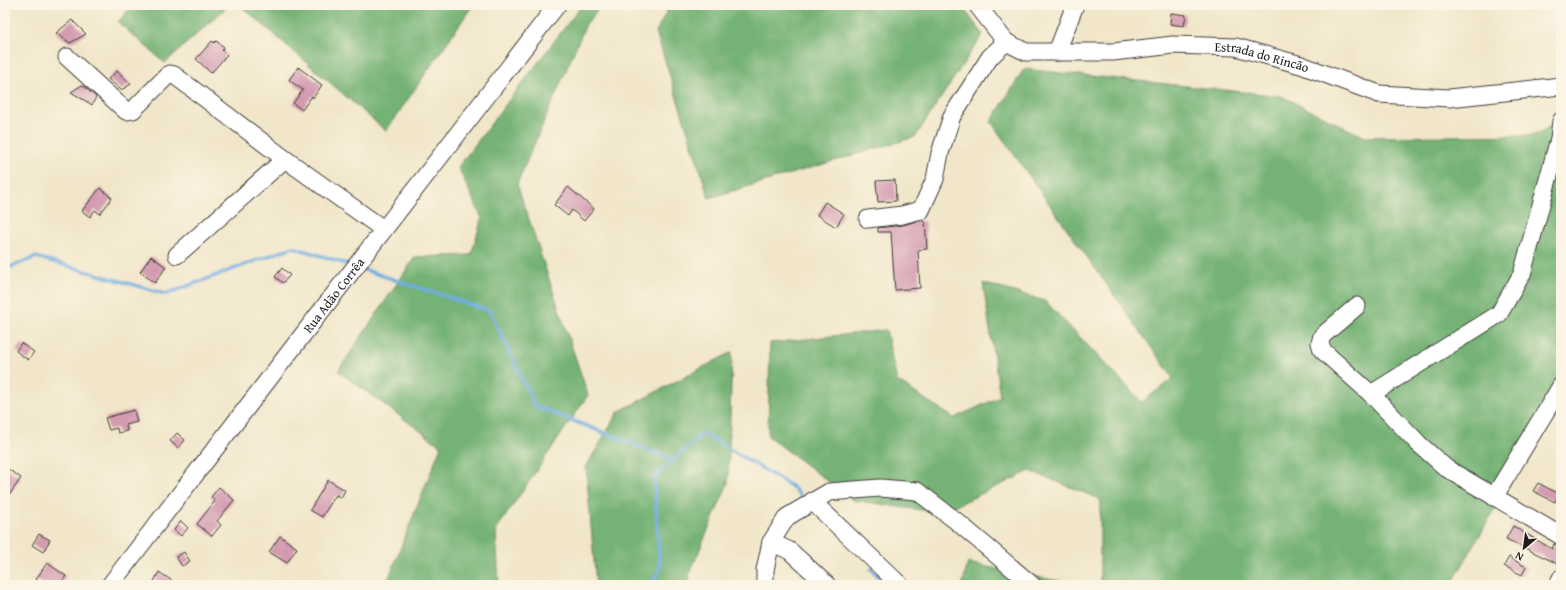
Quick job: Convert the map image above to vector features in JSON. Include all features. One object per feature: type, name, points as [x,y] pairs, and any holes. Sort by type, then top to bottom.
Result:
[{"type":"street","name":"Rua Adão Corrêa","points":[[110,585],[557,5]]},
{"type":"street","name":"Estrada do Rincão","points":[[977,5],[1006,42],[1026,52],[1113,52],[1173,45],[1236,47],[1302,65],[1379,94],[1448,98],[1561,86]]},
{"type":"street","points":[[1057,52],[1075,5]]},
{"type":"street","points":[[868,219],[921,210],[935,179],[940,153],[952,116],[990,57],[1006,42]]},
{"type":"street","points":[[67,57],[126,111],[133,110],[170,74],[174,76],[383,229]]},
{"type":"street","points":[[1371,394],[1499,314],[1522,274],[1559,139],[1561,121]]},
{"type":"street","points":[[177,254],[286,159]]},
{"type":"street","points":[[1357,306],[1322,336],[1320,343],[1322,350],[1371,394],[1419,444],[1446,468],[1561,536]]},
{"type":"street","points":[[1494,496],[1561,386]]},
{"type":"street","points":[[765,585],[765,570],[771,542],[788,516],[829,492],[880,488],[917,491],[956,520],[1032,585]]},
{"type":"street","points":[[812,501],[900,585]]},
{"type":"street","points":[[771,542],[790,551],[827,585]]},
{"type":"street","points":[[1558,585],[1561,578]]},
{"type":"green space","points":[[133,5],[229,5],[165,63],[118,22]]},
{"type":"green space","points":[[240,5],[473,5],[386,131]]},
{"type":"green space","points":[[582,5],[602,5],[586,24],[517,184],[588,395],[496,530],[499,585],[386,585],[441,446],[338,371],[415,257],[471,255],[482,218],[458,167]]},
{"type":"green space","points":[[670,5],[961,5],[983,34],[915,137],[709,198],[656,32]]},
{"type":"green space","points":[[1024,69],[1281,96],[1365,137],[1534,135],[1561,120],[1561,395],[1451,585],[1100,585],[1100,499],[1030,471],[940,513],[853,500],[768,436],[770,343],[886,330],[897,381],[954,418],[1000,397],[983,283],[1045,301],[1142,402],[1173,378],[991,122]]},
{"type":"green space","points":[[732,352],[728,483],[689,575],[690,585],[596,585],[586,467],[618,412]]},
{"type":"green space","points":[[968,563],[1078,585],[962,585]]},
{"type":"building","points":[[1171,13],[1186,15],[1184,26],[1170,24]]},
{"type":"building","points":[[72,20],[86,34],[70,43],[56,33]]},
{"type":"building","points":[[212,41],[214,43],[216,41],[224,47],[222,50],[227,55],[211,73],[196,59]]},
{"type":"building","points":[[298,67],[322,85],[302,110],[293,103],[303,90],[289,80]]},
{"type":"building","points":[[117,71],[131,84],[121,90],[108,79]]},
{"type":"building","points":[[82,85],[96,97],[92,105],[71,92]]},
{"type":"building","points":[[895,180],[896,201],[878,202],[876,181]]},
{"type":"building","points":[[568,187],[594,209],[584,221],[572,210],[568,216],[554,205]]},
{"type":"building","points":[[100,188],[112,198],[100,214],[95,210],[90,217],[82,211]]},
{"type":"building","points":[[825,202],[844,214],[836,227],[817,215]]},
{"type":"building","points":[[917,221],[925,221],[927,249],[918,250],[920,288],[895,290],[891,232],[878,232],[878,228],[903,225]]},
{"type":"building","points":[[151,256],[166,267],[155,283],[140,272]]},
{"type":"building","points":[[282,268],[290,275],[283,283],[275,277]]},
{"type":"building","points":[[21,343],[34,352],[28,360],[16,351]]},
{"type":"building","points":[[134,410],[137,422],[126,425],[127,431],[118,433],[117,428],[109,430],[105,418]]},
{"type":"building","points":[[177,433],[185,440],[178,448],[170,441]]},
{"type":"building","points":[[5,467],[21,478],[10,494],[5,488]]},
{"type":"building","points":[[328,480],[345,490],[341,498],[336,495],[322,517],[310,510]]},
{"type":"building","points":[[1538,483],[1559,494],[1555,502],[1533,491]]},
{"type":"building","points":[[219,487],[234,500],[217,521],[221,525],[212,536],[197,524],[215,501],[211,497]]},
{"type":"building","points":[[181,521],[188,528],[181,536],[174,530]]},
{"type":"building","points":[[1513,526],[1552,549],[1554,544],[1561,546],[1561,557],[1558,564],[1506,539]]},
{"type":"building","points":[[39,534],[50,540],[43,552],[32,545]]},
{"type":"building","points":[[280,536],[297,548],[287,563],[269,552]]},
{"type":"building","points":[[184,552],[190,561],[182,566],[176,557]]},
{"type":"building","points":[[1509,557],[1526,567],[1522,575],[1504,566]]},
{"type":"building","points":[[47,563],[66,576],[60,585],[51,585],[46,582],[44,585],[36,579]]},
{"type":"building","points":[[159,572],[178,585],[152,585]]},
{"type":"waterway","points":[[5,269],[36,257],[166,294],[293,247],[350,265]]},
{"type":"waterway","points":[[359,268],[490,311],[535,406],[674,460]]},
{"type":"waterway","points":[[650,585],[660,569],[654,478],[703,433],[791,486],[805,500]]},
{"type":"waterway","points":[[871,569],[887,585]]}]
